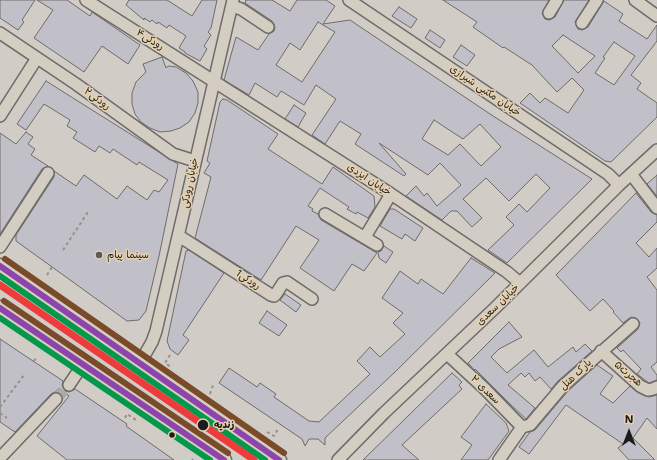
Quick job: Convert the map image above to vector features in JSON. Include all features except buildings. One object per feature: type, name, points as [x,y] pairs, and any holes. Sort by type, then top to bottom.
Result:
[{"type":"main road","points":[[0,266],[279,460]]},
{"type":"main road","points":[[0,308],[224,460]]},
{"type":"street","name":"رودکی۴","points":[[86,0],[214,81]]},
{"type":"street","name":"خیابان مکتبی شیرازی","points":[[349,0],[608,174],[619,185]]},
{"type":"street","points":[[549,13],[557,0]]},
{"type":"street","points":[[582,23],[597,0]]},
{"type":"street","points":[[635,0],[657,16]]},
{"type":"street","name":"خیابان رودکی","points":[[140,363],[152,342],[156,331],[232,3]]},
{"type":"street","points":[[232,3],[268,26]]},
{"type":"street","name":"رودکی۲","points":[[0,33],[76,84],[173,154],[195,161]]},
{"type":"street","points":[[0,116],[37,58]]},
{"type":"street","name":"خیابان ایزدی","points":[[214,81],[391,194],[507,272],[520,283]]},
{"type":"street","name":"خیابان سعدی","points":[[338,460],[384,413],[447,354],[619,185],[657,150]]},
{"type":"street","points":[[0,247],[48,172]]},
{"type":"street","points":[[631,174],[657,208]]},
{"type":"street","points":[[365,237],[391,194]]},
{"type":"street","points":[[325,214],[377,245]]},
{"type":"street","name":"1رودکی","points":[[179,236],[271,295],[274,296],[283,283],[287,282],[312,299]]},
{"type":"street","name":"پارک هتل","points":[[499,460],[522,427],[530,425],[563,386],[633,324]]},
{"type":"street","name":"هجرت۵","points":[[601,351],[640,386],[648,390],[657,386]]},
{"type":"street","name":"سعدی ۲","points":[[447,354],[485,389],[522,427]]},
{"type":"street","points":[[69,385],[83,364]]},
{"type":"street","points":[[0,458],[56,399]]},
{"type":"path","points":[[63,250],[88,212]]},
{"type":"path","points":[[48,275],[52,267]]},
{"type":"path","points":[[170,355],[165,363],[171,367]]},
{"type":"path","points":[[0,407],[24,375]]},
{"type":"path","points":[[210,394],[212,385]]},
{"type":"path","points":[[0,413],[7,418]]},
{"type":"path","points":[[125,418],[127,414],[136,420]]},
{"type":"path","points":[[267,432],[274,436],[278,429]]},
{"type":"tunnel","points":[[56,399],[69,385]]},
{"type":"transit line","points":[[5,259],[284,453]]},
{"type":"transit line","points":[[0,266],[279,460]]},
{"type":"transit line","points":[[0,276],[265,460]]},
{"type":"transit line","points":[[0,285],[254,460]]},
{"type":"transit line","points":[[4,301],[228,453]]},
{"type":"transit line","points":[[0,308],[224,460]]},
{"type":"transit line","points":[[0,318],[210,460]]},
{"type":"place","name":"سینما پیام","points":[[99,255]]},
{"type":"place","name":"زندیه","points":[[203,425]]}]
